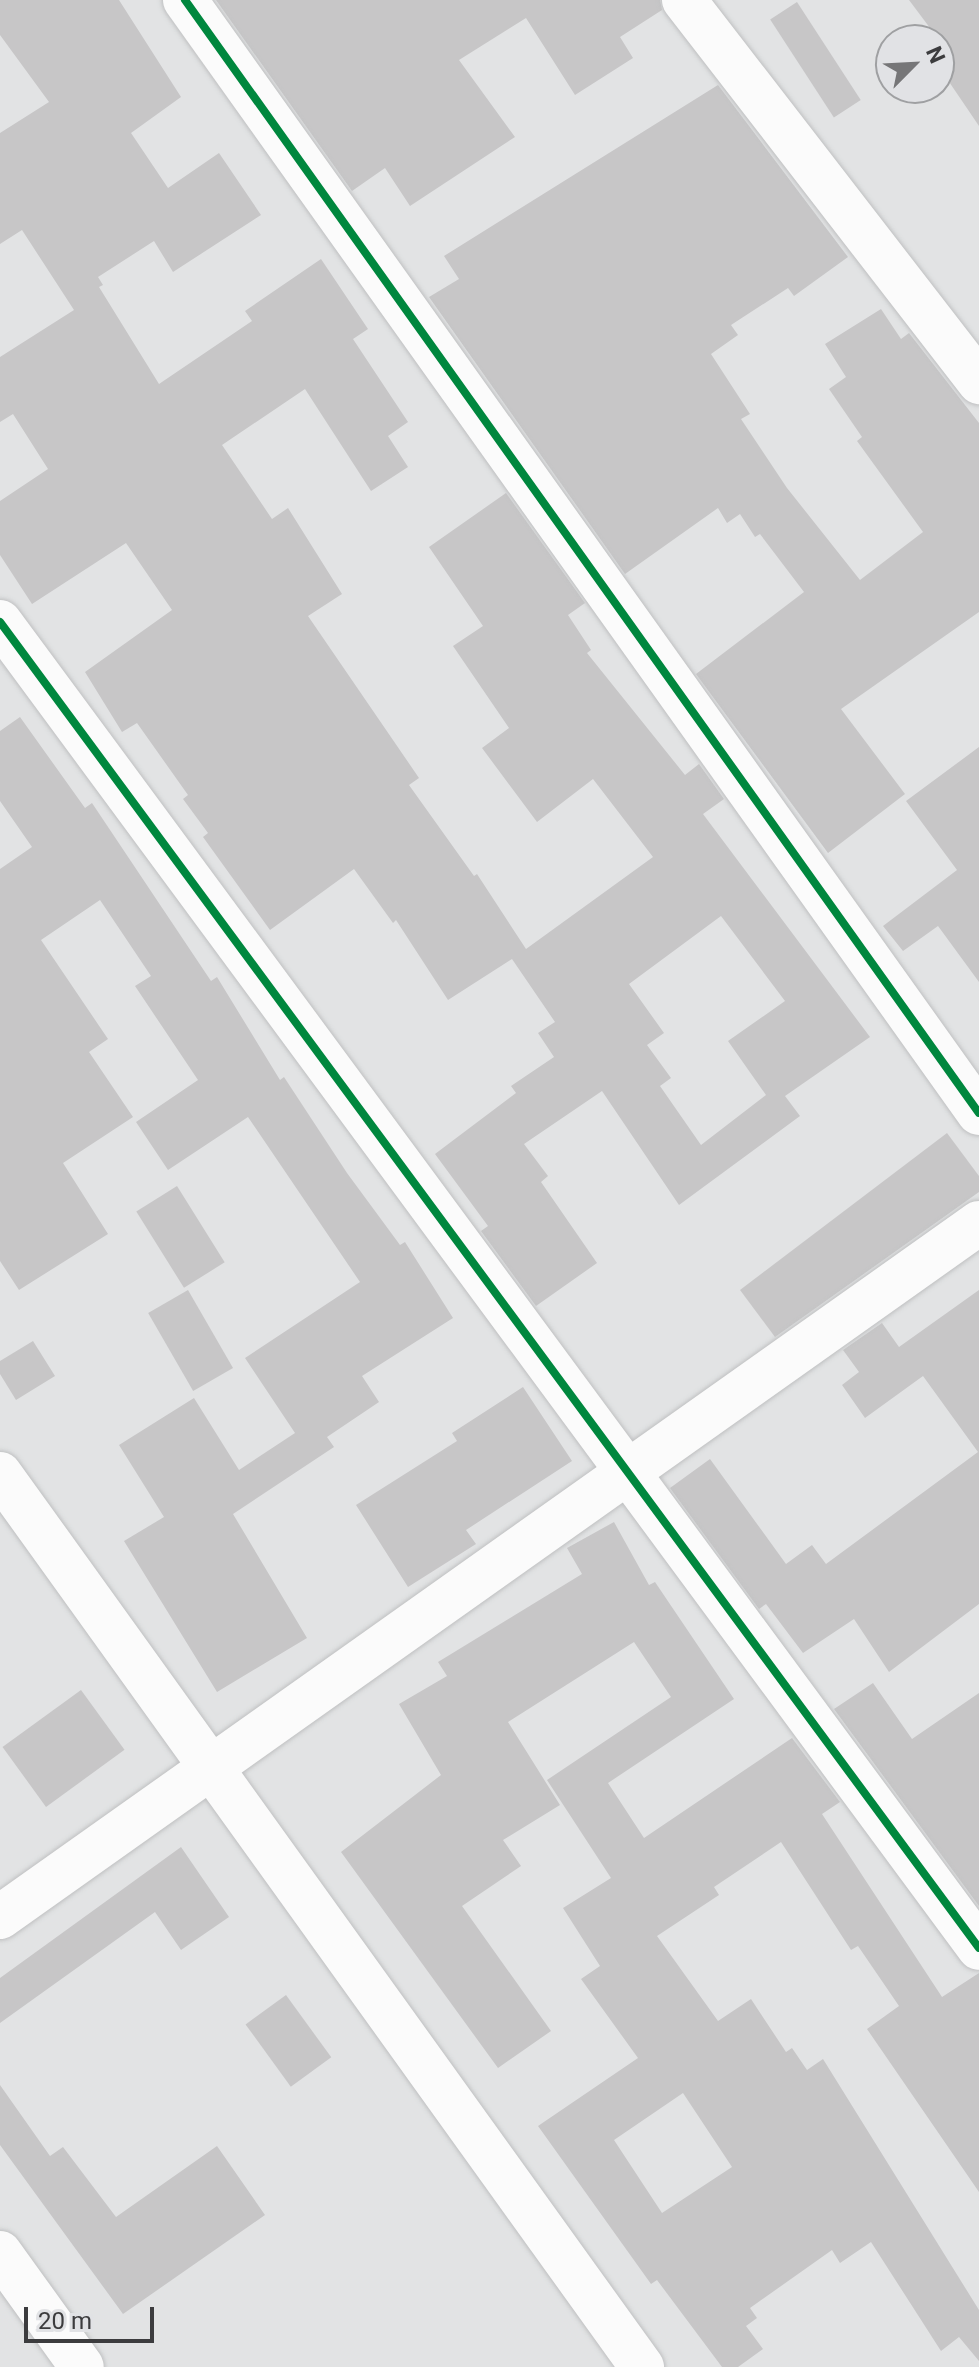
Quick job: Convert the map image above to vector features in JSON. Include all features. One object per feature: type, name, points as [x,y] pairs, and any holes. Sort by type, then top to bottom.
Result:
[{"type":"street","points":[[185,0],[979,1113]]},
{"type":"street","points":[[684,0],[979,382]]},
{"type":"street","points":[[0,622],[628,1467],[979,1948]]},
{"type":"street","points":[[0,1917],[628,1467],[979,1223]]},
{"type":"street","points":[[0,1474],[642,2367]]},
{"type":"street","points":[[0,2253],[82,2367]]},
{"type":"building","points":[[0,0],[119,0],[181,97],[131,133],[168,188],[219,153],[261,215],[173,272],[154,241],[98,277],[103,285],[99,287],[159,384],[252,321],[245,311],[321,259],[368,329],[353,339],[408,422],[388,436],[408,467],[371,491],[305,389],[222,445],[272,519],[288,508],[342,594],[308,616],[419,778],[409,785],[474,876],[477,874],[526,949],[653,857],[593,779],[537,822],[482,748],[509,728],[453,646],[483,626],[429,547],[506,493],[585,603],[568,615],[591,650],[587,653],[685,775],[699,764],[724,799],[703,814],[870,1037],[785,1096],[800,1116],[679,1205],[602,1091],[524,1144],[548,1176],[541,1182],[597,1263],[536,1306],[481,1231],[488,1226],[435,1154],[516,1093],[511,1086],[554,1057],[538,1033],[555,1022],[512,959],[448,1000],[396,920],[393,923],[354,869],[270,930],[203,837],[208,833],[183,799],[188,795],[137,723],[122,732],[85,672],[172,610],[126,543],[32,604],[0,555],[0,501],[48,469],[13,414],[0,422],[0,357],[74,310],[22,230],[0,244],[0,133],[49,102],[0,35]],"holes":[[[721,916],[785,1001],[728,1041],[766,1095],[701,1145],[660,1086],[671,1078],[647,1045],[664,1033],[629,984]]]},
{"type":"building","points":[[216,0],[660,0],[662,10],[620,37],[633,58],[575,95],[526,18],[459,60],[515,137],[410,206],[385,168],[352,191]]},
{"type":"building","points":[[909,0],[979,0],[979,126],[955,91],[955,24],[927,24]]},
{"type":"building","points":[[797,2],[861,100],[834,118],[770,19]]},
{"type":"building","points":[[718,85],[848,257],[794,296],[788,288],[731,325],[738,335],[711,354],[750,414],[741,419],[787,488],[860,580],[923,532],[857,441],[862,437],[829,389],[846,377],[825,344],[881,309],[901,339],[909,333],[979,423],[979,612],[841,709],[905,794],[828,853],[696,674],[804,592],[760,534],[755,537],[740,514],[727,523],[718,508],[625,574],[429,297],[459,279],[444,256]]},
{"type":"building","points":[[20,717],[85,808],[92,803],[211,981],[217,977],[280,1080],[284,1077],[347,1173],[400,1245],[405,1242],[453,1318],[362,1376],[379,1402],[327,1437],[334,1447],[233,1514],[307,1638],[217,1692],[124,1541],[164,1517],[119,1445],[194,1398],[239,1470],[295,1433],[245,1358],[360,1282],[248,1117],[168,1170],[136,1122],[198,1080],[135,986],[151,976],[100,900],[41,940],[108,1039],[89,1052],[133,1117],[63,1163],[108,1234],[19,1290],[0,1261],[0,869],[32,847],[0,801],[0,731]]},
{"type":"building","points":[[979,747],[979,982],[938,926],[903,951],[883,926],[957,870],[906,801]]},
{"type":"building","points":[[947,1133],[979,1176],[979,1192],[775,1337],[740,1290]]},
{"type":"building","points":[[177,1186],[225,1262],[184,1288],[136,1211]]},
{"type":"building","points":[[188,1290],[233,1368],[193,1391],[148,1313]]},
{"type":"building","points":[[979,1290],[979,1604],[889,1672],[854,1619],[803,1653],[766,1604],[759,1609],[670,1488],[710,1459],[786,1564],[812,1545],[826,1564],[978,1452],[923,1376],[865,1418],[842,1385],[859,1372],[843,1350],[882,1323],[899,1347]]},
{"type":"building","points":[[33,1341],[55,1376],[16,1400],[0,1374],[0,1361]]},
{"type":"building","points":[[523,1387],[572,1461],[466,1530],[476,1544],[408,1587],[356,1505],[457,1441],[452,1433]]},
{"type":"building","points":[[614,1522],[649,1585],[655,1582],[734,1699],[608,1783],[644,1838],[792,1738],[840,1802],[822,1814],[942,1997],[979,1973],[979,2192],[867,2029],[899,2006],[858,1946],[851,1950],[781,1842],[714,1887],[719,1895],[657,1936],[718,2021],[751,1999],[786,2052],[792,2048],[807,2070],[823,2059],[979,2310],[979,2361],[959,2337],[941,2351],[871,2242],[840,2263],[832,2250],[750,2308],[757,2318],[746,2326],[763,2349],[738,2367],[722,2367],[657,2280],[651,2284],[538,2126],[638,2058],[581,1979],[600,1966],[563,1908],[611,1878],[547,1780],[671,1697],[634,1642],[508,1722],[560,1805],[503,1840],[521,1866],[462,1906],[551,2031],[498,2068],[341,1852],[441,1775],[399,1704],[447,1676],[438,1662],[582,1574],[567,1548]],"holes":[[[683,2093],[732,2167],[662,2213],[614,2140]]]},
{"type":"building","points":[[873,1683],[912,1739],[979,1693],[979,1906],[834,1709]]},
{"type":"building","points":[[81,1690],[124,1750],[46,1807],[3,1747]]},
{"type":"building","points":[[181,1847],[229,1917],[181,1950],[155,1912],[0,2023],[0,1978]]},
{"type":"building","points":[[286,1995],[331,2057],[291,2087],[246,2024]]},
{"type":"building","points":[[0,2085],[50,2156],[63,2147],[116,2217],[217,2146],[265,2215],[123,2314],[0,2145]]},
{"type":"cycle path","points":[[185,0],[979,1113]]},
{"type":"cycle path","points":[[0,622],[979,1948]]}]
